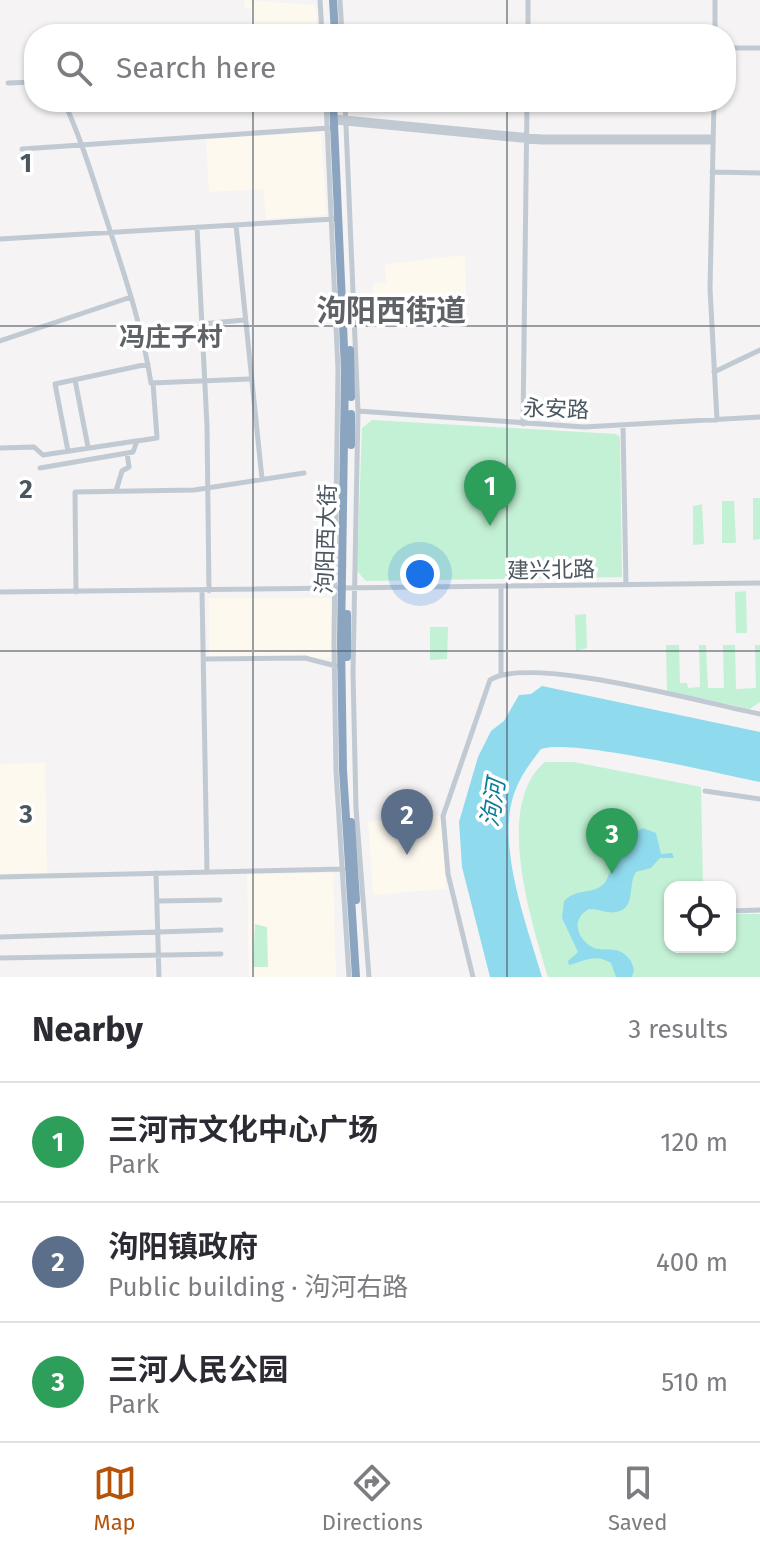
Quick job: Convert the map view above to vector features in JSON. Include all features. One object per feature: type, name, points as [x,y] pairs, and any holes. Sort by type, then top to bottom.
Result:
[{"type":"highway","points":[[330,0],[331,24]]},
{"type":"highway","name":"泃阳西大街","points":[[337,112],[355,411],[338,666],[345,869],[358,977]]},
{"type":"highway","name":"泃阳西大街","points":[[338,122],[335,219],[346,399],[345,589],[358,977]]},
{"type":"street","points":[[320,0],[321,24]]},
{"type":"street","points":[[340,0],[341,24]]},
{"type":"street","points":[[528,0],[528,24]]},
{"type":"street","points":[[715,0],[715,24]]},
{"type":"street","points":[[736,48],[760,48]]},
{"type":"street","points":[[8,83],[24,82]]},
{"type":"street","points":[[0,448],[34,447],[40,455],[158,437],[153,383],[131,297],[68,112]]},
{"type":"street","points":[[332,112],[338,122]]},
{"type":"street","points":[[338,122],[342,112]]},
{"type":"street","points":[[523,424],[527,112]]},
{"type":"street","points":[[714,112],[710,288],[717,420]]},
{"type":"street","points":[[22,149],[338,122],[527,138],[713,140]]},
{"type":"street","points":[[712,172],[760,173]]},
{"type":"street","points":[[0,239],[335,219]]},
{"type":"street","points":[[236,225],[249,379],[262,479]]},
{"type":"street","points":[[197,227],[207,489],[203,659],[207,872]]},
{"type":"street","points":[[0,341],[131,297]]},
{"type":"street","points":[[201,324],[244,320]]},
{"type":"street","points":[[714,372],[760,350]]},
{"type":"street","points":[[68,451],[55,384],[148,364]]},
{"type":"street","points":[[153,383],[249,379]]},
{"type":"street","points":[[75,380],[88,447]]},
{"type":"street","name":"永安路","points":[[355,411],[523,424],[623,426],[760,417]]},
{"type":"street","points":[[623,426],[626,585]]},
{"type":"street","points":[[40,468],[135,452],[136,441]]},
{"type":"street","points":[[116,491],[123,470],[129,467],[127,453]]},
{"type":"street","points":[[76,592],[75,492],[207,489],[304,473]]},
{"type":"street","name":"建兴北路","points":[[0,592],[760,583]]},
{"type":"street","points":[[501,587],[501,674]]},
{"type":"street","points":[[345,589],[356,808],[369,977]]},
{"type":"street","points":[[203,659],[305,658],[338,666]]},
{"type":"street","points":[[473,977],[448,874],[443,816],[486,687],[501,674],[518,671],[570,675],[760,714]]},
{"type":"street","points":[[705,791],[760,799]]},
{"type":"street","points":[[0,877],[345,869],[349,977]]},
{"type":"street","points":[[156,873],[159,977]]},
{"type":"street","points":[[157,901],[220,900]]},
{"type":"street","points":[[736,911],[760,910]]},
{"type":"street","points":[[0,937],[221,930]]},
{"type":"street","points":[[0,958],[221,954]]},
{"type":"shaded area","points":[[245,0],[316,5],[317,24],[251,24],[251,9],[244,8]]},
{"type":"shaded area","points":[[321,132],[326,215],[266,219],[263,189],[209,192],[206,139]]},
{"type":"shaded area","points":[[465,255],[467,320],[380,327],[378,297],[373,296],[373,283],[386,282],[385,264]]},
{"type":"shaded area","points":[[209,598],[331,598],[331,658],[209,657]]},
{"type":"shaded area","points":[[45,763],[47,873],[0,874],[0,764]]},
{"type":"shaded area","points":[[441,816],[446,889],[373,895],[368,821]]},
{"type":"shaded area","points":[[333,873],[336,977],[249,977],[247,874]]},
{"type":"green space","points":[[372,420],[616,434],[620,437],[622,577],[366,581],[357,571],[362,428]]},
{"type":"green space","points":[[753,498],[760,498],[760,539],[753,540]]},
{"type":"green space","points":[[722,501],[734,501],[736,543],[722,543]]},
{"type":"green space","points":[[702,504],[704,544],[693,545],[693,506]]},
{"type":"green space","points":[[746,591],[747,633],[736,633],[735,592]]},
{"type":"green space","points":[[586,614],[587,648],[576,651],[575,615]]},
{"type":"green space","points":[[430,627],[448,627],[447,659],[430,660]]},
{"type":"green space","points":[[666,645],[679,645],[680,683],[687,683],[688,688],[700,687],[699,645],[706,645],[708,688],[724,688],[723,645],[735,645],[736,689],[756,688],[755,645],[760,645],[760,702],[750,709],[667,691]]},
{"type":"green space","points":[[545,762],[574,762],[701,787],[703,881],[664,881],[664,953],[736,953],[736,914],[760,914],[760,977],[548,977],[533,927],[521,865],[521,806],[530,781]]},
{"type":"green space","points":[[255,924],[267,927],[268,967],[253,967]]},
{"type":"water","name":"泃河","points":[[542,686],[760,732],[760,782],[614,752],[583,748],[541,749],[515,791],[509,835],[515,884],[542,977],[490,977],[462,867],[459,822],[478,757],[491,731],[504,721],[519,695],[531,694]]},
{"type":"water","points":[[643,828],[656,833],[661,854],[672,853],[674,858],[660,858],[651,868],[636,872],[629,901],[623,910],[589,909],[579,918],[578,924],[583,940],[594,948],[619,951],[627,956],[634,970],[632,977],[616,977],[611,963],[600,959],[569,965],[568,961],[578,952],[562,918],[564,901],[577,893],[603,885],[610,870],[605,853]]},
{"type":"place","name":"三河市文化中心广场","points":[[490,526]]},
{"type":"place","name":"泃阳镇政府","points":[[407,855]]},
{"type":"place","name":"三河人民公园","points":[[612,874]]},
{"type":"district","name":"泃阳西街道","points":[[391,311]]},
{"type":"district","name":"冯庄子村","points":[[171,337]]}]
